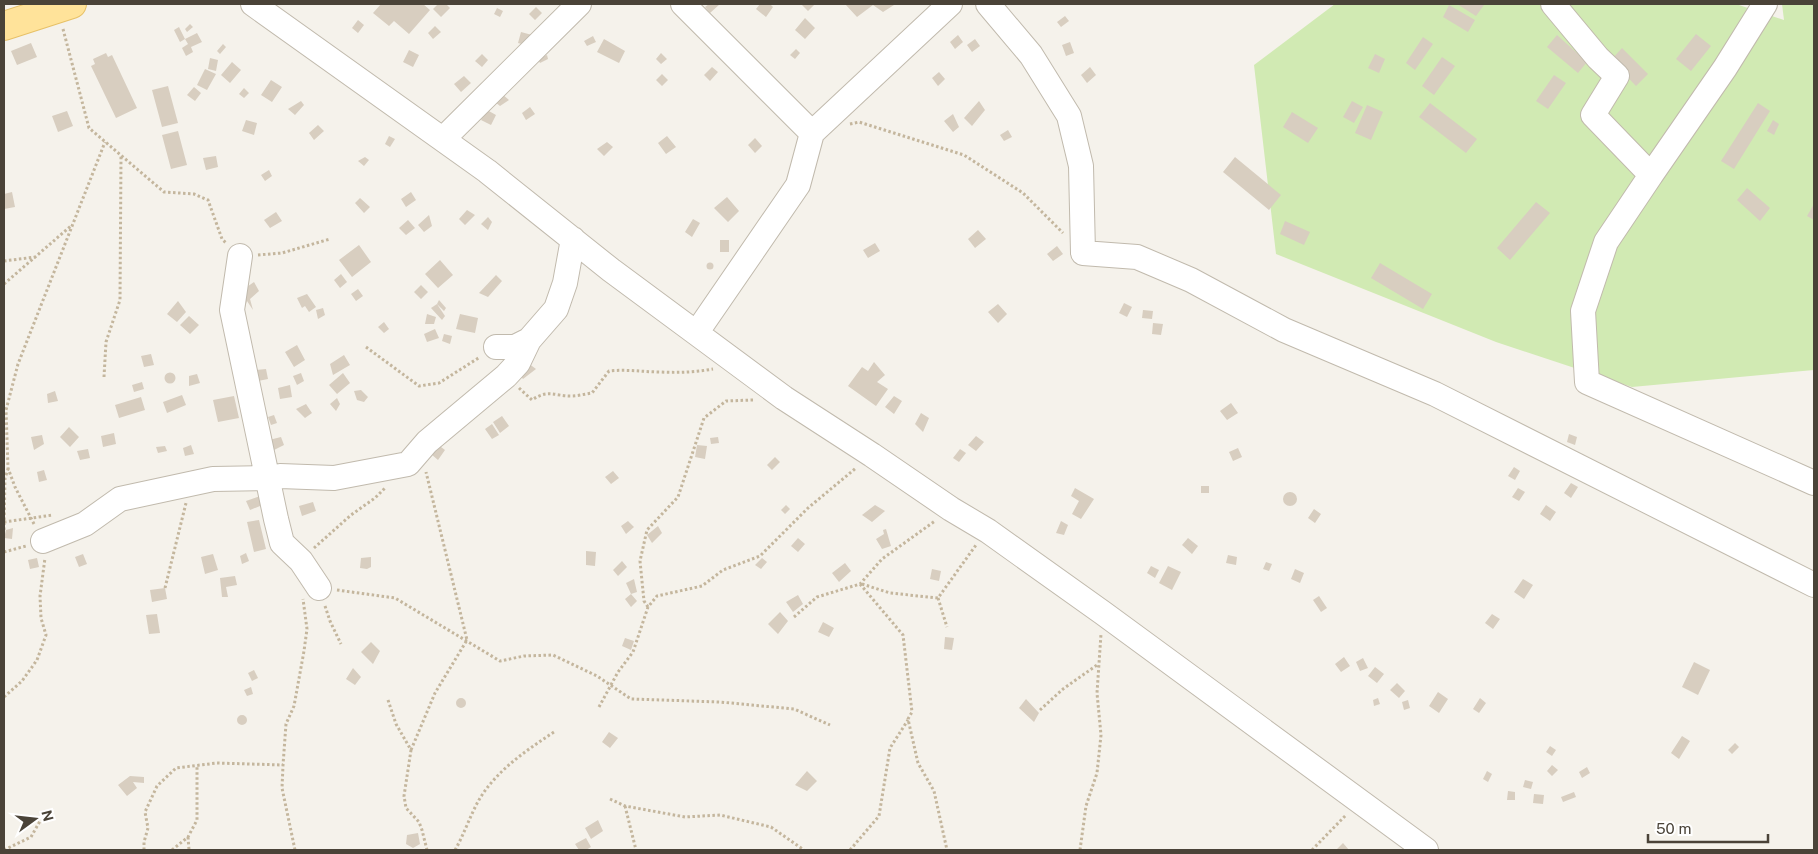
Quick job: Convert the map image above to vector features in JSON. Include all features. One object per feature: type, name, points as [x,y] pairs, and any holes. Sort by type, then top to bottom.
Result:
[{"type":"main road","points":[[4,26],[65,6]]},
{"type":"street","points":[[253,4],[487,171],[611,270],[784,398],[951,509],[988,531],[1426,850]]},
{"type":"street","points":[[443,139],[579,4]]},
{"type":"street","points":[[683,4],[812,133]]},
{"type":"street","points":[[697,332],[798,185],[812,133],[950,4]]},
{"type":"street","points":[[988,4],[1031,55],[1069,116],[1081,166],[1083,253],[1137,257],[1191,280],[1284,330],[1435,394],[1814,585]]},
{"type":"street","points":[[1553,4],[1598,58],[1617,76],[1592,115],[1651,175]]},
{"type":"street","points":[[1758,7],[1726,68],[1606,242],[1583,311],[1586,382],[1814,483]]},
{"type":"street","points":[[46,540],[85,524],[120,499],[192,483],[213,479],[280,476],[334,478],[408,464],[427,442],[506,376],[518,363],[529,340],[556,309],[565,283],[573,239]]},
{"type":"street","points":[[240,256],[232,310],[267,478],[282,543],[300,561],[311,593]]},
{"type":"street","points":[[496,347],[514,347],[529,340]]},
{"type":"path","points":[[65,6],[89,128],[164,192],[194,194],[208,200],[222,239],[240,256],[282,253],[330,239]]},
{"type":"path","points":[[850,124],[859,122],[964,155],[1023,193],[1083,253]]},
{"type":"path","points":[[4,697],[22,681],[37,660],[46,635],[40,618],[40,596],[46,540],[12,480],[8,468],[5,411],[18,364],[106,142]]},
{"type":"path","points":[[104,377],[106,342],[120,300],[121,156]]},
{"type":"path","points":[[4,284],[73,225]]},
{"type":"path","points":[[4,261],[35,257]]},
{"type":"path","points":[[366,347],[419,386],[439,383],[496,347]]},
{"type":"path","points":[[506,376],[532,400],[539,395],[549,393],[571,396],[592,393],[609,371],[627,369],[692,372],[740,364]]},
{"type":"path","points":[[648,607],[644,601],[640,561],[647,530],[678,497],[704,418],[726,401],[784,398]]},
{"type":"path","points":[[426,850],[419,822],[406,808],[404,796],[411,750],[435,693],[467,640],[426,473],[427,442]]},
{"type":"path","points":[[599,707],[611,685],[634,652],[648,607],[657,596],[702,586],[724,570],[760,556],[808,508],[872,455]]},
{"type":"path","points":[[300,561],[346,520],[375,498],[408,464]]},
{"type":"path","points":[[4,530],[4,477],[8,468]]},
{"type":"path","points":[[4,477],[12,480]]},
{"type":"path","points":[[165,588],[192,483]]},
{"type":"path","points":[[794,617],[817,597],[860,584],[882,559],[951,509]]},
{"type":"path","points":[[938,598],[961,564],[988,531]]},
{"type":"path","points":[[4,552],[46,540]]},
{"type":"path","points":[[860,584],[890,593],[938,598]]},
{"type":"path","points":[[850,850],[879,816],[890,748],[912,712],[903,635],[860,584]]},
{"type":"path","points":[[311,593],[395,598],[500,660],[524,656],[554,655],[597,676],[631,699],[720,702],[794,709],[830,725]]},
{"type":"path","points":[[311,593],[330,621],[342,644]]},
{"type":"path","points":[[295,850],[282,788],[283,765],[286,724],[294,706],[304,652],[311,593]]},
{"type":"path","points":[[938,598],[947,627]]},
{"type":"path","points":[[1080,850],[1086,806],[1098,773],[1101,735],[1097,693],[1103,613]]},
{"type":"path","points":[[1040,710],[1064,689],[1098,665]]},
{"type":"path","points":[[388,700],[396,724],[411,750]]},
{"type":"path","points":[[908,719],[918,763],[934,791],[946,850]]},
{"type":"path","points":[[455,850],[482,796],[498,775],[526,750],[554,732]]},
{"type":"path","points":[[144,850],[148,828],[145,812],[156,786],[176,768],[197,765],[250,763],[283,765]]},
{"type":"path","points":[[172,850],[188,837],[198,820],[197,765]]},
{"type":"path","points":[[610,799],[625,806],[685,817],[720,815],[771,827],[804,850]]},
{"type":"path","points":[[1312,850],[1358,802]]},
{"type":"path","points":[[625,806],[636,850]]},
{"type":"path","points":[[4,850],[30,837],[40,821]]},
{"type":"path","points":[[188,837],[189,850]]},
{"type":"green space","points":[[1335,4],[1736,4],[1784,20],[1782,4],[1814,4],[1814,370],[1632,387],[1496,342],[1276,254],[1254,65]]},
{"type":"building","points":[[381,4],[423,4],[430,10],[409,34],[394,21],[389,26],[373,13]]},
{"type":"building","points":[[438,4],[446,4],[450,8],[441,17],[433,9]]},
{"type":"building","points":[[709,4],[720,4],[710,13],[705,7]]},
{"type":"building","points":[[760,4],[770,4],[773,7],[766,17],[756,9]]},
{"type":"building","points":[[801,4],[815,4],[808,11]]},
{"type":"building","points":[[845,4],[872,4],[873,5],[857,17]]},
{"type":"building","points":[[1457,4],[1482,4],[1484,5],[1476,16]]},
{"type":"building","points":[[873,5],[894,5],[883,12]]},
{"type":"building","points":[[1449,5],[1475,20],[1468,32],[1443,17]]},
{"type":"building","points":[[536,7],[542,13],[535,20],[529,14]]},
{"type":"building","points":[[497,8],[503,11],[500,17],[494,14]]},
{"type":"building","points":[[1065,16],[1069,21],[1061,27],[1057,22]]},
{"type":"building","points":[[805,18],[815,28],[805,39],[795,30]]},
{"type":"building","points":[[358,20],[364,25],[358,33],[352,28]]},
{"type":"building","points":[[190,24],[193,27],[187,32],[185,29]]},
{"type":"building","points":[[435,26],[441,32],[433,39],[428,33]]},
{"type":"building","points":[[179,27],[185,39],[180,42],[174,30]]},
{"type":"building","points":[[521,32],[532,35],[529,46],[518,43]]},
{"type":"building","points":[[197,33],[202,42],[191,47],[193,52],[186,56],[182,48],[188,44],[185,39]]},
{"type":"building","points":[[1696,34],[1711,46],[1691,71],[1676,59]]},
{"type":"building","points":[[958,35],[963,42],[955,49],[950,42]]},
{"type":"building","points":[[1557,35],[1587,62],[1578,73],[1547,47]]},
{"type":"building","points":[[593,36],[596,42],[587,46],[584,41]]},
{"type":"building","points":[[1423,37],[1433,44],[1415,70],[1406,63]]},
{"type":"building","points":[[604,39],[625,51],[619,63],[597,52]]},
{"type":"building","points":[[975,39],[980,46],[972,52],[967,45]]},
{"type":"building","points":[[1070,42],[1074,53],[1066,56],[1062,45]]},
{"type":"building","points":[[31,43],[37,57],[17,65],[11,51]]},
{"type":"building","points":[[223,44],[226,47],[220,54],[217,51]]},
{"type":"building","points":[[1622,48],[1648,74],[1636,86],[1611,60]]},
{"type":"building","points":[[796,49],[800,53],[795,59],[790,55]]},
{"type":"building","points":[[409,50],[419,55],[413,67],[403,62]]},
{"type":"building","points":[[106,53],[108,57],[112,55],[137,108],[116,118],[91,66],[95,64],[93,59]]},
{"type":"building","points":[[661,53],[667,59],[661,64],[656,59]]},
{"type":"building","points":[[482,54],[488,60],[482,67],[475,61]]},
{"type":"building","points":[[1375,54],[1385,59],[1379,73],[1368,68]]},
{"type":"building","points":[[547,55],[548,59],[540,63],[538,59]]},
{"type":"building","points":[[1442,57],[1455,66],[1434,95],[1422,86]]},
{"type":"building","points":[[210,58],[218,60],[216,71],[208,69]]},
{"type":"building","points":[[232,62],[241,70],[230,83],[221,75]]},
{"type":"building","points":[[712,67],[718,72],[710,81],[704,75]]},
{"type":"building","points":[[1090,67],[1096,75],[1087,83],[1081,75]]},
{"type":"building","points":[[205,69],[216,74],[207,90],[197,85]]},
{"type":"building","points":[[939,72],[945,79],[938,86],[932,78]]},
{"type":"building","points":[[662,74],[668,80],[662,86],[656,80]]},
{"type":"building","points":[[1554,75],[1566,83],[1548,109],[1536,101]]},
{"type":"building","points":[[464,76],[471,83],[461,92],[454,84]]},
{"type":"building","points":[[271,80],[282,87],[272,102],[261,95]]},
{"type":"building","points":[[168,86],[178,123],[162,127],[152,90]]},
{"type":"building","points":[[194,87],[201,93],[195,101],[187,95]]},
{"type":"building","points":[[244,88],[249,93],[244,98],[239,94]]},
{"type":"building","points":[[502,94],[509,100],[500,106],[495,102]]},
{"type":"building","points":[[301,101],[304,105],[295,115],[288,109]]},
{"type":"building","points":[[979,101],[985,110],[972,126],[964,118]]},
{"type":"building","points":[[1352,101],[1363,107],[1354,123],[1343,117]]},
{"type":"building","points":[[1430,103],[1477,139],[1466,153],[1419,117]]},
{"type":"building","points":[[1758,103],[1770,111],[1734,169],[1721,161]]},
{"type":"building","points":[[1367,105],[1383,112],[1371,140],[1355,133]]},
{"type":"building","points":[[530,107],[535,114],[526,120],[522,113]]},
{"type":"building","points":[[487,110],[496,115],[491,125],[481,120]]},
{"type":"building","points":[[67,111],[73,126],[58,132],[52,116]]},
{"type":"building","points":[[1292,112],[1318,128],[1308,143],[1283,127]]},
{"type":"building","points":[[953,114],[959,127],[953,132],[944,121]]},
{"type":"building","points":[[246,120],[257,123],[254,135],[242,131]]},
{"type":"building","points":[[1773,120],[1779,124],[1774,135],[1767,131]]},
{"type":"building","points":[[318,125],[324,131],[314,140],[309,133]]},
{"type":"building","points":[[1008,130],[1012,137],[1004,141],[1000,135]]},
{"type":"building","points":[[178,131],[187,165],[171,169],[162,135]]},
{"type":"building","points":[[389,136],[395,139],[390,147],[385,144]]},
{"type":"building","points":[[667,136],[676,147],[666,154],[658,143]]},
{"type":"building","points":[[755,138],[762,146],[755,153],[748,145]]},
{"type":"building","points":[[607,142],[613,147],[604,156],[597,149]]},
{"type":"building","points":[[216,156],[218,167],[206,170],[203,158]]},
{"type":"building","points":[[365,157],[369,160],[364,166],[358,161]]},
{"type":"building","points":[[1235,157],[1281,195],[1269,210],[1223,172]]},
{"type":"building","points":[[269,170],[272,176],[265,181],[261,175]]},
{"type":"building","points":[[1747,188],[1770,208],[1760,221],[1737,200]]},
{"type":"building","points":[[12,192],[15,207],[4,209],[4,194]]},
{"type":"building","points":[[411,192],[416,200],[406,207],[401,199]]},
{"type":"building","points":[[727,197],[739,211],[728,222],[714,208]]},
{"type":"building","points":[[360,198],[370,207],[364,213],[355,203]]},
{"type":"building","points":[[1536,202],[1550,213],[1510,260],[1497,248]]},
{"type":"building","points":[[1814,204],[1814,220],[1807,216]]},
{"type":"building","points":[[467,210],[475,215],[465,225],[459,219]]},
{"type":"building","points":[[276,212],[282,221],[270,228],[264,220]]},
{"type":"building","points":[[429,215],[432,226],[424,232],[418,225]]},
{"type":"building","points":[[488,217],[492,222],[488,230],[481,224]]},
{"type":"building","points":[[693,219],[700,223],[692,237],[685,232]]},
{"type":"building","points":[[408,220],[415,228],[406,235],[399,228]]},
{"type":"building","points":[[1285,221],[1310,232],[1304,245],[1280,234]]},
{"type":"building","points":[[978,230],[986,239],[975,248],[968,239]]},
{"type":"building","points":[[720,240],[729,240],[729,252],[720,252]]},
{"type":"building","points":[[875,243],[880,251],[868,258],[863,250]]},
{"type":"building","points":[[359,245],[371,262],[352,277],[339,260]]},
{"type":"building","points":[[1057,246],[1063,254],[1053,261],[1047,254]]},
{"type":"building","points":[[440,260],[453,275],[438,288],[425,274]]},
{"type":"building","points":[[710,262],[714,266],[710,270],[706,266]]},
{"type":"building","points":[[1380,263],[1432,294],[1423,309],[1371,278]]},
{"type":"building","points":[[341,274],[347,282],[340,288],[334,280]]},
{"type":"building","points":[[496,275],[502,281],[488,297],[479,293]]},
{"type":"building","points":[[254,282],[259,291],[250,299],[253,310],[247,301],[245,307],[241,291]]},
{"type":"building","points":[[421,285],[428,292],[421,299],[414,292]]},
{"type":"building","points":[[358,289],[363,296],[356,301],[351,294]]},
{"type":"building","points":[[307,294],[316,307],[309,312],[305,306],[302,308],[297,298]]},
{"type":"building","points":[[439,300],[446,308],[444,311],[437,304]]},
{"type":"building","points":[[178,301],[186,312],[177,322],[167,314]]},
{"type":"building","points":[[1124,303],[1132,307],[1127,317],[1119,313]]},
{"type":"building","points":[[437,304],[445,316],[442,320],[431,308]]},
{"type":"building","points":[[998,304],[1007,314],[998,323],[988,312]]},
{"type":"building","points":[[323,308],[325,315],[318,319],[316,310]]},
{"type":"building","points":[[1143,310],[1153,311],[1152,319],[1142,318]]},
{"type":"building","points":[[427,314],[436,317],[434,324],[425,324]]},
{"type":"building","points":[[460,314],[478,318],[475,333],[456,329]]},
{"type":"building","points":[[189,316],[199,325],[190,334],[180,325]]},
{"type":"building","points":[[384,322],[389,329],[384,333],[378,327]]},
{"type":"building","points":[[1153,323],[1163,324],[1161,335],[1152,334]]},
{"type":"building","points":[[435,329],[439,338],[427,342],[424,334]]},
{"type":"building","points":[[444,334],[452,336],[450,344],[442,341]]},
{"type":"building","points":[[297,345],[305,360],[294,367],[285,352]]},
{"type":"building","points":[[151,354],[154,365],[144,367],[141,356]]},
{"type":"building","points":[[344,355],[350,365],[333,375],[330,364]]},
{"type":"building","points":[[874,362],[885,375],[877,382],[888,389],[876,406],[848,386],[862,367],[868,371]]},
{"type":"building","points":[[528,363],[536,369],[523,379],[517,372]]},
{"type":"building","points":[[266,369],[268,379],[258,381],[256,370]]},
{"type":"building","points":[[170,372],[176,378],[170,384],[164,378]]},
{"type":"building","points":[[301,373],[304,381],[297,385],[293,376]]},
{"type":"building","points":[[343,373],[350,383],[337,394],[329,385]]},
{"type":"building","points":[[197,374],[200,383],[189,386],[189,376]]},
{"type":"building","points":[[142,382],[144,389],[134,392],[132,385]]},
{"type":"building","points":[[290,385],[292,397],[280,399],[278,388]]},
{"type":"building","points":[[361,390],[368,397],[364,402],[357,400],[354,391]]},
{"type":"building","points":[[55,391],[58,401],[48,403],[47,394]]},
{"type":"building","points":[[182,395],[186,405],[167,413],[163,402]]},
{"type":"building","points":[[234,396],[239,418],[218,422],[213,400]]},
{"type":"building","points":[[894,396],[902,401],[894,414],[885,407]]},
{"type":"building","points":[[141,397],[145,410],[119,418],[115,405]]},
{"type":"building","points":[[337,398],[340,404],[336,411],[330,404]]},
{"type":"building","points":[[1231,403],[1238,413],[1227,420],[1220,411]]},
{"type":"building","points":[[306,404],[312,413],[305,418],[296,409]]},
{"type":"building","points":[[921,413],[929,418],[923,432],[915,424]]},
{"type":"building","points":[[274,415],[277,423],[271,425],[268,417]]},
{"type":"building","points":[[502,416],[509,426],[500,433],[493,422]]},
{"type":"building","points":[[492,424],[499,435],[492,439],[485,429]]},
{"type":"building","points":[[69,427],[79,437],[70,447],[60,437]]},
{"type":"building","points":[[114,433],[116,444],[103,447],[101,436]]},
{"type":"building","points":[[1569,434],[1577,437],[1575,445],[1567,442]]},
{"type":"building","points":[[42,435],[44,444],[34,450],[31,437]]},
{"type":"building","points":[[976,436],[984,442],[976,451],[968,445]]},
{"type":"building","points":[[281,437],[284,445],[272,451],[269,440]]},
{"type":"building","points":[[718,437],[719,443],[711,444],[710,438]]},
{"type":"building","points":[[437,444],[445,450],[438,460],[431,454]]},
{"type":"building","points":[[191,445],[194,454],[185,456],[183,448]]},
{"type":"building","points":[[697,445],[707,446],[705,459],[695,457]]},
{"type":"building","points":[[165,446],[167,451],[158,453],[156,447]]},
{"type":"building","points":[[1238,448],[1242,457],[1233,461],[1229,452]]},
{"type":"building","points":[[88,449],[90,458],[80,460],[77,451]]},
{"type":"building","points":[[960,449],[966,453],[959,462],[953,458]]},
{"type":"building","points":[[775,457],[780,462],[772,470],[767,465]]},
{"type":"building","points":[[1514,467],[1520,471],[1515,480],[1508,476]]},
{"type":"building","points":[[44,470],[47,480],[39,482],[37,472]]},
{"type":"building","points":[[613,471],[619,478],[611,484],[605,477]]},
{"type":"building","points":[[1571,483],[1578,487],[1571,498],[1564,493]]},
{"type":"building","points":[[1201,486],[1209,486],[1209,493],[1201,493]]},
{"type":"building","points":[[1075,488],[1094,499],[1081,519],[1072,514],[1079,501],[1071,496]]},
{"type":"building","points":[[1518,488],[1525,492],[1519,501],[1512,497]]},
{"type":"building","points":[[1290,492],[1295,494],[1297,499],[1295,504],[1290,506],[1285,504],[1283,499],[1285,494]]},
{"type":"building","points":[[260,496],[260,506],[250,510],[246,501]]},
{"type":"building","points":[[313,502],[316,511],[302,516],[299,506]]},
{"type":"building","points":[[786,505],[790,509],[785,514],[781,510]]},
{"type":"building","points":[[875,505],[885,511],[872,522],[862,515]]},
{"type":"building","points":[[1546,505],[1556,512],[1550,521],[1540,514]]},
{"type":"building","points":[[1314,509],[1321,514],[1315,523],[1308,518]]},
{"type":"building","points":[[259,520],[266,549],[254,552],[247,522]]},
{"type":"building","points":[[628,521],[634,527],[626,534],[621,526]]},
{"type":"building","points":[[1061,521],[1068,525],[1064,535],[1056,533]]},
{"type":"building","points":[[658,526],[662,533],[652,543],[647,535]]},
{"type":"building","points":[[13,528],[12,539],[4,538],[6,530]]},
{"type":"building","points":[[886,529],[891,546],[882,549],[876,539],[884,534],[883,530]]},
{"type":"building","points":[[798,538],[805,544],[798,552],[791,546]]},
{"type":"building","points":[[1188,538],[1198,546],[1192,554],[1182,545]]},
{"type":"building","points":[[586,551],[596,552],[595,566],[586,565]]},
{"type":"building","points":[[246,553],[249,561],[242,564],[240,556]]},
{"type":"building","points":[[83,554],[87,564],[79,567],[75,557]]},
{"type":"building","points":[[213,554],[218,570],[205,574],[201,557]]},
{"type":"building","points":[[1228,555],[1237,557],[1236,565],[1226,563]]},
{"type":"building","points":[[371,557],[371,567],[367,569],[360,568],[361,558]]},
{"type":"building","points":[[37,558],[39,567],[30,569],[28,560]]},
{"type":"building","points":[[762,558],[767,562],[761,569],[755,565]]},
{"type":"building","points":[[622,561],[627,567],[618,576],[613,570]]},
{"type":"building","points":[[1266,562],[1272,564],[1269,571],[1263,569]]},
{"type":"building","points":[[845,563],[851,571],[839,582],[832,573]]},
{"type":"building","points":[[1151,566],[1159,570],[1155,578],[1147,573]]},
{"type":"building","points":[[1168,566],[1181,572],[1172,590],[1159,583]]},
{"type":"building","points":[[932,569],[941,571],[939,581],[930,579]]},
{"type":"building","points":[[1295,569],[1304,573],[1300,583],[1291,579]]},
{"type":"building","points":[[235,576],[237,585],[226,587],[228,597],[222,597],[220,578]]},
{"type":"building","points":[[634,579],[637,592],[631,594],[626,583]]},
{"type":"building","points":[[1523,579],[1533,585],[1524,599],[1514,592]]},
{"type":"building","points":[[165,588],[167,599],[152,602],[150,590]]},
{"type":"building","points":[[631,594],[637,601],[631,607],[625,599]]},
{"type":"building","points":[[798,595],[803,604],[793,612],[786,602]]},
{"type":"building","points":[[1319,596],[1327,608],[1321,612],[1313,600]]},
{"type":"building","points":[[780,612],[788,621],[778,634],[768,624]]},
{"type":"building","points":[[157,614],[160,633],[149,634],[146,615]]},
{"type":"building","points":[[1492,614],[1500,619],[1493,629],[1485,623]]},
{"type":"building","points":[[823,622],[834,628],[829,637],[818,632]]},
{"type":"building","points":[[945,637],[954,638],[952,650],[944,649]]},
{"type":"building","points":[[625,638],[634,641],[631,650],[622,646]]},
{"type":"building","points":[[371,642],[380,651],[373,664],[361,652]]},
{"type":"building","points":[[1344,657],[1350,666],[1341,672],[1335,664]]},
{"type":"building","points":[[1363,658],[1368,668],[1360,671],[1356,662]]},
{"type":"building","points":[[1694,662],[1710,670],[1698,695],[1682,687]]},
{"type":"building","points":[[1375,667],[1384,674],[1377,683],[1368,676]]},
{"type":"building","points":[[353,668],[361,677],[355,685],[346,679]]},
{"type":"building","points":[[254,670],[258,678],[252,681],[248,673]]},
{"type":"building","points":[[1397,683],[1405,691],[1399,698],[1390,690]]},
{"type":"building","points":[[251,687],[253,694],[247,696],[244,690]]},
{"type":"building","points":[[1438,692],[1448,699],[1439,713],[1429,706]]},
{"type":"building","points":[[459,698],[463,698],[466,703],[465,707],[459,708],[456,705],[456,701]]},
{"type":"building","points":[[1378,698],[1380,704],[1374,706],[1373,700]]},
{"type":"building","points":[[1480,698],[1486,703],[1479,713],[1473,709]]},
{"type":"building","points":[[1026,699],[1039,713],[1034,722],[1019,708]]},
{"type":"building","points":[[1408,700],[1410,708],[1404,710],[1402,702]]},
{"type":"building","points":[[240,715],[244,715],[247,720],[246,724],[240,725],[237,722],[237,718]]},
{"type":"building","points":[[609,732],[618,738],[610,748],[602,742]]},
{"type":"building","points":[[1682,736],[1690,741],[1679,759],[1671,753]]},
{"type":"building","points":[[1735,743],[1739,747],[1732,754],[1728,750]]},
{"type":"building","points":[[1550,746],[1556,750],[1552,756],[1546,752]]},
{"type":"building","points":[[1552,765],[1558,770],[1552,776],[1547,771]]},
{"type":"building","points":[[1587,767],[1590,773],[1582,778],[1579,772]]},
{"type":"building","points":[[807,771],[817,781],[807,791],[795,785]]},
{"type":"building","points":[[1487,771],[1492,774],[1488,782],[1483,779]]},
{"type":"building","points":[[130,776],[144,777],[144,783],[133,782],[137,788],[127,796],[118,785]]},
{"type":"building","points":[[1525,780],[1533,782],[1531,789],[1523,787]]},
{"type":"building","points":[[1508,791],[1515,792],[1515,800],[1507,800]]},
{"type":"building","points":[[1574,792],[1576,797],[1563,802],[1561,797]]},
{"type":"building","points":[[1534,794],[1544,795],[1543,804],[1533,803]]},
{"type":"building","points":[[598,820],[603,831],[591,839],[585,828]]},
{"type":"building","points":[[418,833],[420,844],[413,848],[406,844],[407,835]]},
{"type":"building","points":[[586,838],[591,847],[586,850],[579,850],[575,844]]},
{"type":"building","points":[[1343,843],[1349,850],[1337,849]]}]
